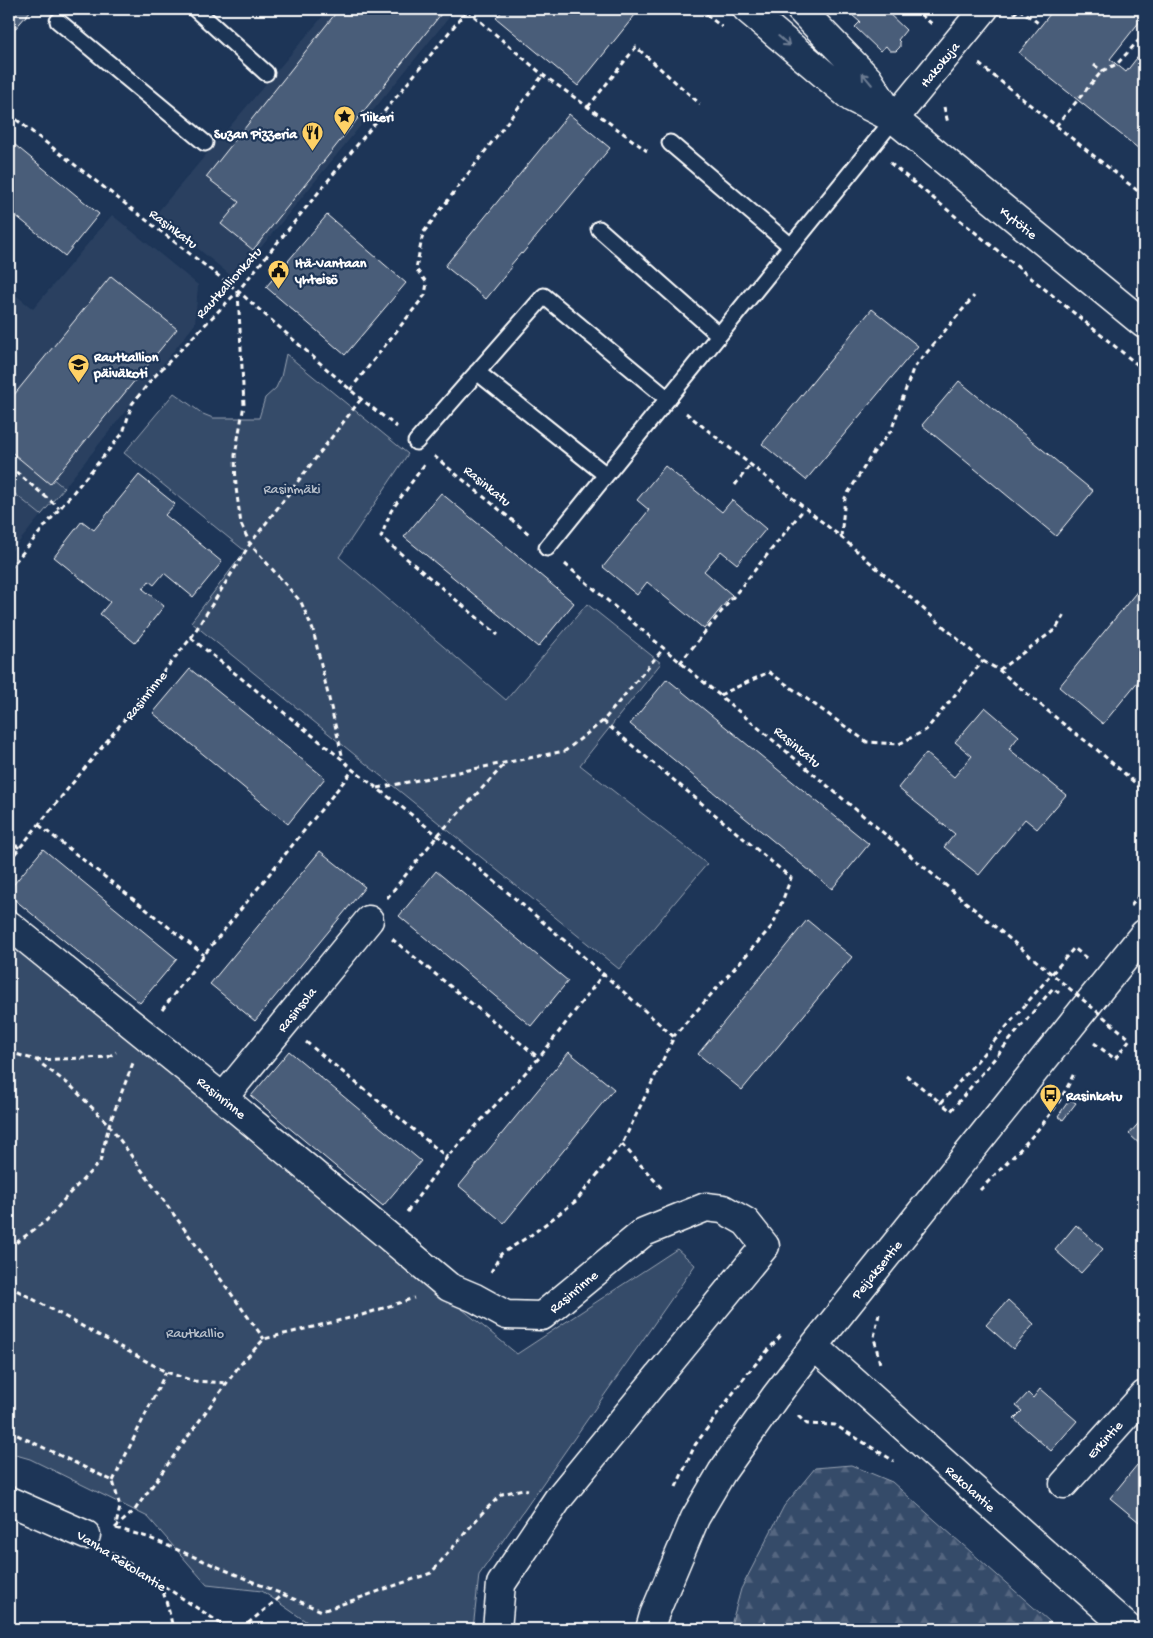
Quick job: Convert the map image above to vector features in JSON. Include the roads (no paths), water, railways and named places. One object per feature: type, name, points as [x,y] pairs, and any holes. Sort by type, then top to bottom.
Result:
[{"type":"street","name":"Kytötie","points":[[748,9],[852,98],[894,119],[1144,324]]},
{"type":"street","name":"Kytötie","points":[[800,9],[868,79],[894,119]]},
{"type":"street","name":"Hakokuja","points":[[894,119],[984,9]]},
{"type":"street","name":"Rasinsola","points":[[223,1098],[368,920]]},
{"type":"street","name":"Rasinrinne","points":[[9,925],[223,1098],[449,1287],[475,1298],[506,1315],[542,1316],[644,1232],[706,1206],[723,1209],[746,1222],[765,1246],[558,1499],[501,1584],[497,1629]]},
{"type":"street","name":"Peijaksentie","points":[[650,1629],[654,1615],[695,1518],[722,1472],[775,1397],[1144,934]]},
{"type":"street","name":"Rekolantie","points":[[814,1346],[1128,1629]]},
{"type":"street","name":"Erkintie","points":[[1064,1484],[1144,1395]]},
{"type":"street","name":"Vanha Rekolantie","points":[[9,1501],[86,1535]]},
{"type":"lane","points":[[195,9],[266,73]]},
{"type":"lane","points":[[58,21],[205,144]]},
{"type":"lane","points":[[547,548],[894,119]]},
{"type":"lane","points":[[670,143],[791,246]]},
{"type":"lane","points":[[599,229],[719,336]]},
{"type":"lane","points":[[416,442],[544,296],[668,399]]},
{"type":"lane","points":[[477,372],[606,475]]},
{"type":"place","name":"Tiikeri","points":[[345,135]]},
{"type":"place","name":"Suzan Pizzeria","points":[[313,152]]},
{"type":"place","name":"Itä-Vantaan yhteisö","points":[[279,289]]},
{"type":"place","name":"Rautkallion päiväkoti","points":[[78,383]]},
{"type":"place","name":"Rasinkatu","points":[[1050,1114]]},
{"type":"park label","name":"Rasinmäki","points":[[292,488]]},
{"type":"park label","name":"Rautkallio","points":[[195,1332]]}]
